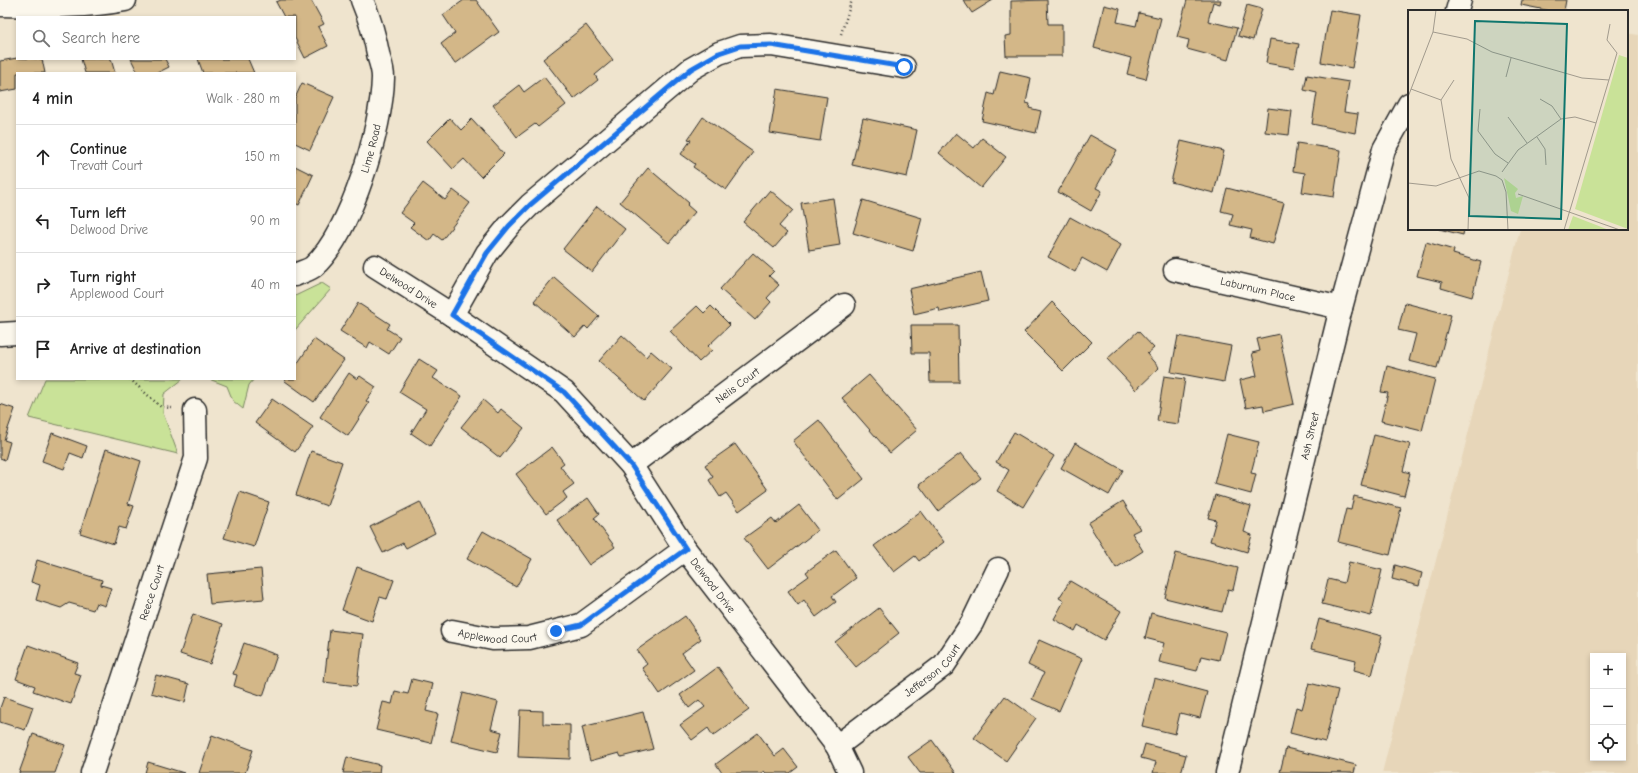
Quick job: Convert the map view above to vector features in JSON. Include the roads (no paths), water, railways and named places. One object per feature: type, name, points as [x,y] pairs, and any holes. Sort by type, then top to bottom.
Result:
[{"type":"street","points":[[0,5],[39,6],[102,4],[125,0]]},
{"type":"street","name":"Lime Road","points":[[296,275],[314,267],[332,243],[346,218],[363,178],[378,121],[383,77],[371,20],[362,0]]},
{"type":"street","points":[[1457,10],[1460,0]]},
{"type":"street","points":[[452,315],[487,253],[509,226],[530,205],[691,69],[719,53],[740,46],[771,45],[835,54],[904,67]]},
{"type":"street","name":"Ash Street","points":[[1227,773],[1341,308],[1384,149],[1408,106]]},
{"type":"street","name":"Delwood Drive","points":[[375,266],[452,315],[564,392],[631,465],[686,549],[837,746],[850,773]]},
{"type":"street","name":"Laburnum Place","points":[[1175,270],[1341,308]]},
{"type":"street","name":"Nelis Court","points":[[631,465],[844,305]]},
{"type":"street","points":[[0,334],[16,333]]},
{"type":"street","name":"Reece Court","points":[[92,773],[196,458],[194,410]]},
{"type":"street","name":"Applewood Court","points":[[452,631],[493,639],[529,638],[581,625],[686,549]]},
{"type":"street","name":"Jefferson Court","points":[[837,746],[944,665],[972,623],[998,569]]}]
